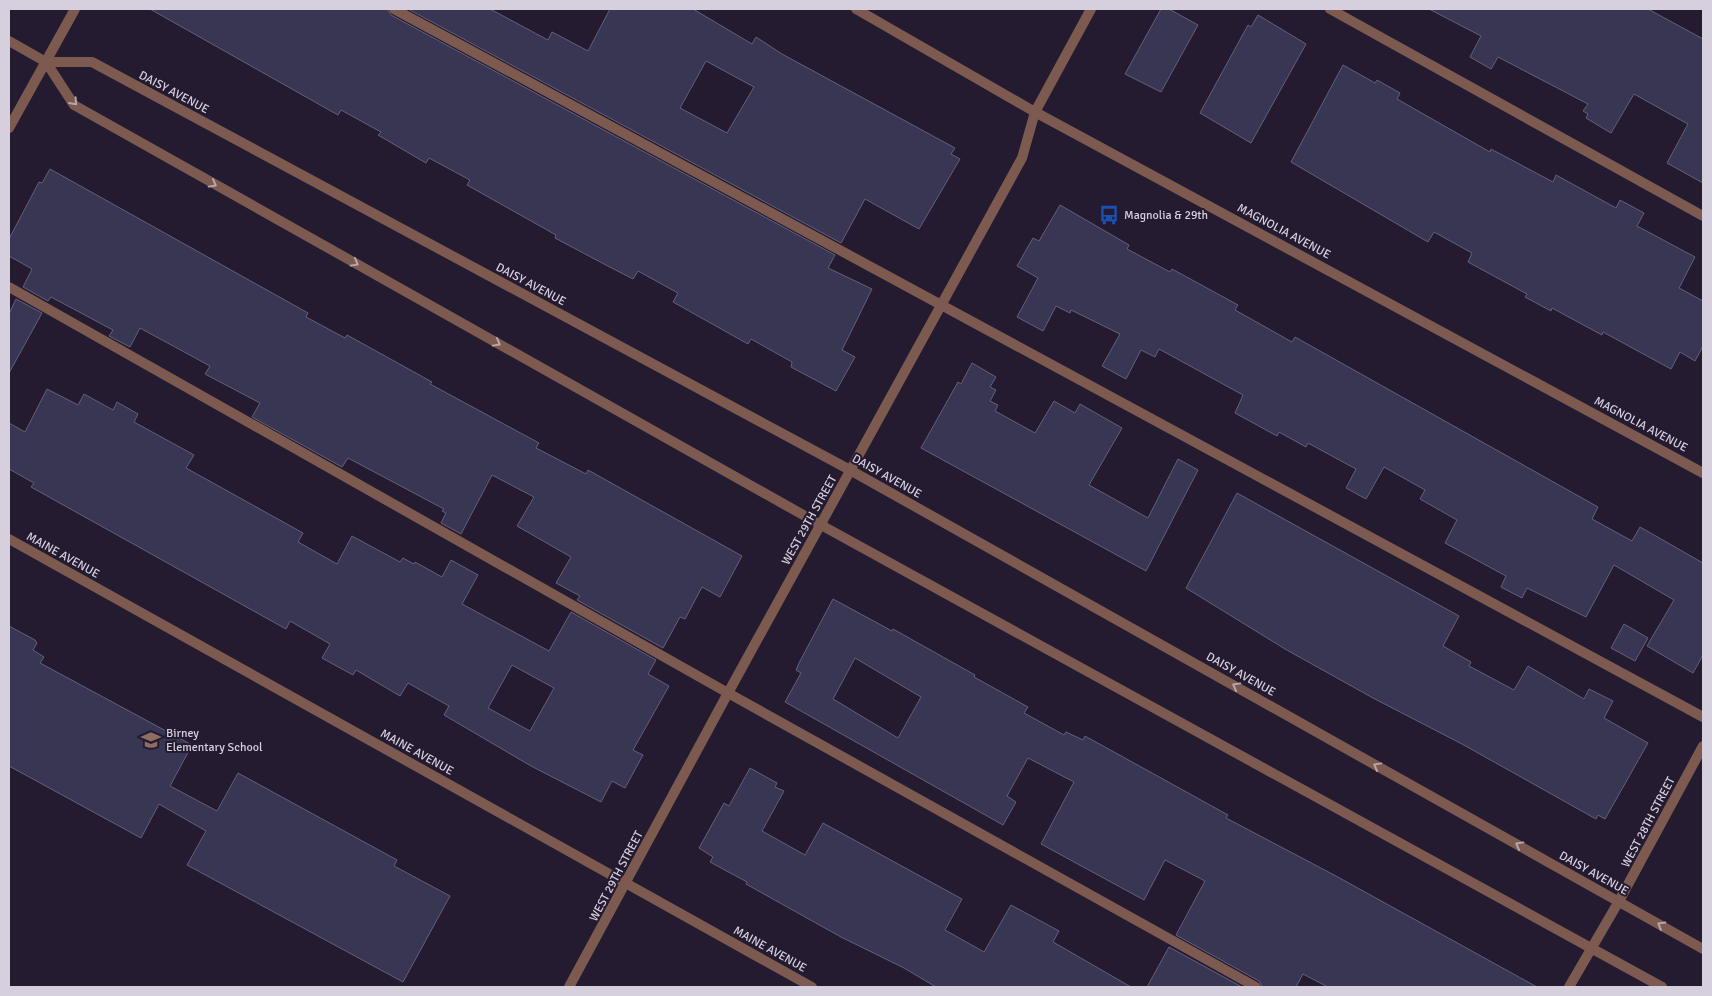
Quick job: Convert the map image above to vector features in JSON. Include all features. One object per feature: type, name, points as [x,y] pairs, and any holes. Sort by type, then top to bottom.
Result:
[{"type":"street","points":[[9,128],[75,9]]},
{"type":"street","points":[[394,9],[943,304],[1703,717]]},
{"type":"street","name":"MAGNOLIA AVENUE","points":[[856,9],[1036,112],[1703,472]]},
{"type":"street","name":"WEST 29TH STREET","points":[[569,987],[627,884],[728,693],[1022,158],[1036,112],[1091,9]]},
{"type":"street","points":[[1330,9],[1703,216]]},
{"type":"street","name":"DAISY AVENUE","points":[[9,41],[46,62],[74,106],[821,525],[1662,987]]},
{"type":"street","name":"DAISY AVENUE","points":[[46,62],[92,62],[850,470],[1703,949]]},
{"type":"street","points":[[9,287],[728,693],[1256,987]]},
{"type":"street","name":"MAINE AVENUE","points":[[9,539],[812,987]]},
{"type":"street","name":"WEST 28TH STREET","points":[[1569,987],[1619,901],[1703,746]]},
{"type":"building","points":[[150,9],[387,9],[391,15],[835,255],[828,268],[872,289],[842,350],[855,357],[836,391],[791,367],[792,362],[751,339],[748,344],[673,302],[678,293],[638,271],[633,279],[555,238],[556,235],[467,185],[470,180],[429,158],[426,163],[378,135],[381,132],[341,110],[338,115]]},
{"type":"building","points":[[408,9],[490,9],[548,40],[552,32],[588,51],[610,9],[693,9],[752,44],[756,37],[782,54],[955,148],[951,154],[960,159],[919,229],[865,199],[841,243]],"holes":[[[706,61],[754,87],[727,133],[680,108]]]},
{"type":"building","points":[[1161,9],[1169,9],[1198,25],[1161,92],[1125,74]]},
{"type":"building","points":[[1429,9],[1648,9],[1703,39],[1703,183],[1667,163],[1688,124],[1634,94],[1611,133],[1586,118],[1588,114],[1583,111],[1588,104],[1498,57],[1491,69],[1470,57],[1481,36]]},
{"type":"building","points":[[1258,15],[1306,44],[1251,143],[1200,113],[1248,25],[1251,27]]},
{"type":"building","points":[[1343,65],[1375,83],[1377,80],[1400,93],[1397,99],[1490,152],[1491,149],[1553,182],[1556,175],[1616,208],[1620,200],[1644,213],[1637,226],[1695,257],[1679,288],[1703,301],[1703,346],[1695,361],[1680,352],[1671,369],[1603,332],[1602,335],[1552,308],[1551,311],[1525,297],[1527,294],[1468,262],[1472,253],[1434,232],[1428,242],[1291,162]]},
{"type":"building","points":[[50,169],[308,313],[306,317],[345,338],[347,335],[432,382],[430,384],[539,443],[536,448],[586,474],[588,470],[742,556],[720,597],[702,587],[685,619],[680,617],[663,648],[577,600],[580,596],[556,583],[571,557],[517,526],[534,497],[492,475],[461,534],[441,523],[446,513],[442,511],[444,509],[348,458],[342,467],[252,417],[260,403],[205,374],[210,366],[140,328],[130,347],[109,336],[113,330],[51,297],[48,301],[23,287],[32,269],[9,256],[9,239],[39,182],[42,183]]},
{"type":"building","points":[[1060,205],[1129,245],[1127,249],[1170,272],[1172,269],[1238,305],[1235,310],[1292,342],[1295,337],[1598,507],[1592,519],[1632,541],[1640,527],[1703,563],[1703,655],[1693,673],[1647,646],[1674,600],[1614,565],[1586,617],[1527,588],[1522,598],[1501,587],[1506,576],[1445,543],[1457,520],[1420,499],[1425,490],[1384,467],[1366,499],[1346,488],[1356,469],[1308,443],[1306,447],[1279,432],[1277,436],[1235,413],[1243,395],[1159,349],[1155,357],[1141,350],[1126,379],[1102,366],[1120,334],[1071,310],[1070,313],[1056,306],[1043,331],[1017,317],[1038,278],[1017,266],[1033,238],[1039,241]]},
{"type":"building","points":[[16,299],[42,313],[9,373],[9,314]]},
{"type":"building","points":[[972,363],[996,377],[990,387],[996,390],[990,401],[998,405],[995,411],[1035,433],[1054,401],[1075,413],[1080,404],[1122,428],[1089,485],[1148,518],[1178,459],[1198,470],[1146,571],[921,448],[958,382],[961,384]]},
{"type":"building","points":[[47,389],[78,405],[84,394],[113,410],[117,402],[138,414],[134,422],[194,455],[186,468],[303,533],[298,542],[337,564],[352,536],[400,562],[403,558],[414,564],[415,562],[442,577],[451,560],[478,575],[462,604],[549,651],[571,612],[656,660],[648,674],[669,686],[633,750],[643,755],[625,788],[612,781],[601,802],[531,766],[444,715],[449,706],[408,683],[400,696],[356,670],[353,675],[322,658],[330,644],[290,621],[286,629],[31,487],[34,483],[9,469],[9,423],[25,432]],"holes":[[[512,665],[554,688],[530,731],[488,708]]]},
{"type":"building","points":[[1237,493],[1459,616],[1443,646],[1471,662],[1469,666],[1514,690],[1528,666],[1584,699],[1589,689],[1613,701],[1604,718],[1648,743],[1605,819],[1598,815],[1596,819],[1462,744],[1373,698],[1285,649],[1186,588]]},
{"type":"building","points":[[833,599],[892,631],[893,629],[975,675],[974,677],[1028,707],[1024,713],[1064,735],[1066,732],[1083,740],[1085,736],[1228,815],[1226,818],[1336,876],[1537,987],[1328,987],[1303,974],[1296,987],[1263,987],[1259,981],[1176,935],[1205,881],[1165,860],[1144,900],[1041,844],[1074,782],[1028,758],[1007,796],[1016,802],[1003,825],[785,702],[801,673],[796,670]],"holes":[[[855,658],[921,697],[898,738],[833,699]]]},
{"type":"building","points":[[1624,624],[1648,638],[1635,661],[1611,648]]},
{"type":"building","points":[[9,626],[35,640],[37,643],[33,650],[44,657],[40,663],[192,745],[170,786],[217,811],[238,773],[397,860],[394,866],[450,896],[403,982],[187,865],[206,831],[159,804],[141,838],[9,766]]},
{"type":"building","points":[[750,768],[777,783],[775,787],[784,791],[762,831],[805,855],[823,823],[962,899],[945,930],[984,952],[1011,905],[1059,931],[1053,942],[1131,987],[936,987],[746,884],[747,882],[710,862],[713,857],[699,848],[724,803],[729,806]]},
{"type":"building","points":[[1169,947],[1242,987],[1147,987]]},
{"type":"place","name":"Magnolia & 29th","points":[[1109,215]]},
{"type":"place","name":"Birney Elementary School","points":[[151,740]]}]
